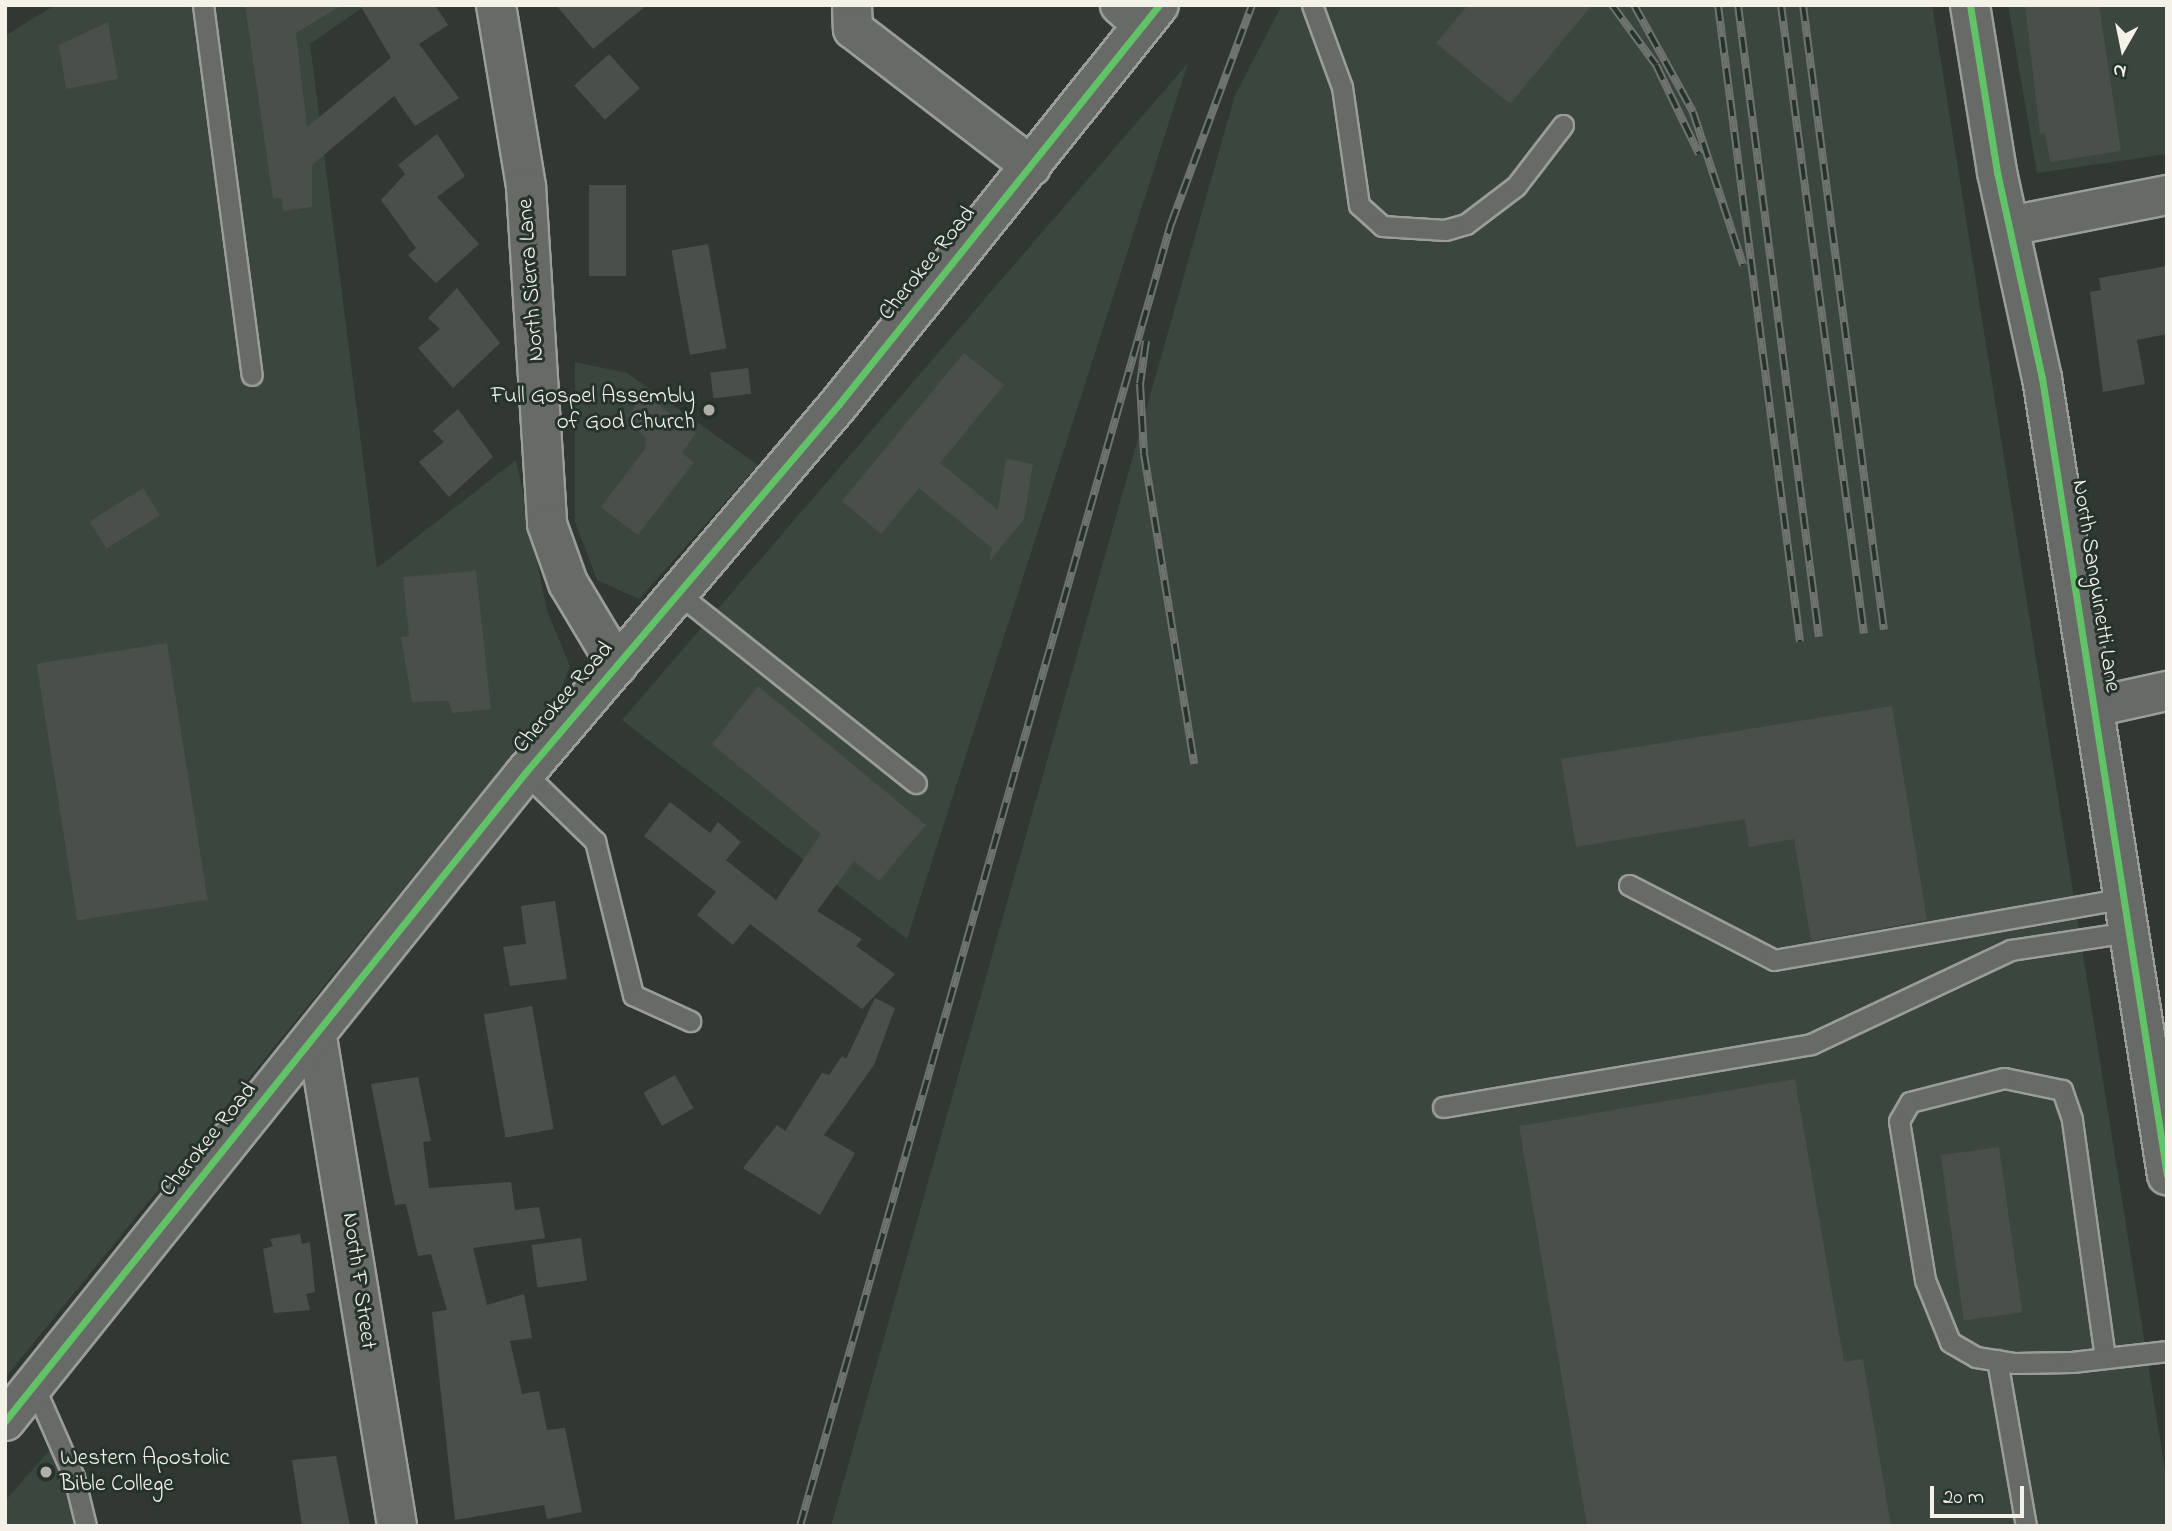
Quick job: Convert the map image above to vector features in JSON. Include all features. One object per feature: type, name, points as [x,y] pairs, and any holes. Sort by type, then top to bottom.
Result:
[{"type":"street","name":"North Sierra Lane","points":[[496,5],[526,187],[548,524],[568,583],[617,664]]},
{"type":"street","points":[[852,5],[853,29],[1031,166]]},
{"type":"street","name":"North Sanguinetti Lane","points":[[1970,5],[2010,226],[2042,378],[2167,1175]]},
{"type":"street","name":"Cherokee Road","points":[[5,1421],[317,1037],[525,773],[679,594],[1031,166],[1141,12]]},
{"type":"street","points":[[2010,226],[2167,195]]},
{"type":"street","points":[[2094,707],[2167,691]]},
{"type":"street","name":"North F Street","points":[[317,1037],[397,1526]]},
{"type":"lane","points":[[203,5],[252,374]]},
{"type":"lane","points":[[1312,5],[1342,87],[1359,205],[1382,226],[1445,230],[1466,224],[1516,187],[1563,125]]},
{"type":"lane","points":[[679,594],[916,783]]},
{"type":"lane","points":[[525,773],[595,841],[633,995],[690,1021]]},
{"type":"lane","points":[[1629,885],[1774,960],[2127,915]]},
{"type":"lane","points":[[1443,1107],[1811,1044],[2011,950],[2127,915]]},
{"type":"lane","points":[[2105,1358],[2069,1103],[2062,1090],[2036,1080],[2004,1078],[1919,1096],[1902,1110],[1899,1121],[1935,1312],[1950,1342],[1997,1360],[2105,1358],[2167,1351]]},
{"type":"lane","points":[[1997,1360],[2025,1526]]},
{"type":"lane","points":[[34,1386],[74,1477],[86,1526]]},
{"type":"shaded area","points":[[55,5],[366,5],[310,44],[377,568],[516,460],[547,611],[570,666],[558,698],[5,1378],[5,36]]},
{"type":"shaded area","points":[[1282,5],[1932,5],[2167,1483],[2167,1526],[831,1526],[1235,95]]},
{"type":"shaded area","points":[[2008,5],[2167,5],[2167,154],[2037,173]]},
{"type":"shaded area","points":[[1188,63],[907,939],[622,720]]},
{"type":"shaded area","points":[[575,362],[627,373],[758,465],[639,599],[597,580],[575,522]]},
{"type":"shaded area","name":"Western Apostolic Bible College","points":[[55,1444],[75,1526],[5,1526],[5,1501]]},
{"type":"building","points":[[245,5],[342,5],[296,33],[307,127],[391,58],[360,5],[435,5],[448,25],[419,44],[459,98],[415,126],[394,96],[312,165],[312,207],[283,211],[282,198],[273,199]]},
{"type":"building","points":[[556,5],[647,5],[593,49]]},
{"type":"building","points":[[1468,5],[1592,5],[1510,104],[1436,43]]},
{"type":"building","points":[[2025,5],[2099,5],[2121,151],[2050,162],[2045,133],[2040,134]]},
{"type":"building","points":[[108,22],[118,79],[66,89],[59,45]]},
{"type":"building","points":[[609,54],[640,88],[605,120],[574,85]]},
{"type":"building","points":[[437,134],[465,176],[437,197],[479,244],[436,283],[408,255],[416,248],[381,200],[405,174],[398,165]]},
{"type":"building","points":[[589,185],[626,185],[626,276],[589,276]]},
{"type":"building","points":[[708,244],[726,348],[690,355],[672,250]]},
{"type":"building","points":[[2167,266],[2167,334],[2137,340],[2145,384],[2103,392],[2090,292],[2101,290],[2099,278]]},
{"type":"building","points":[[457,288],[500,343],[453,388],[418,348],[440,329],[428,318]]},
{"type":"building","points":[[964,353],[1004,385],[940,463],[998,510],[1006,459],[1033,464],[1024,519],[989,562],[992,548],[919,488],[881,534],[842,501]]},
{"type":"building","points":[[748,368],[751,394],[713,398],[710,373]]},
{"type":"building","points":[[644,394],[696,433],[682,453],[694,462],[638,535],[601,507],[645,449],[646,438],[636,429],[640,424],[628,416]]},
{"type":"building","points":[[458,409],[493,457],[449,497],[419,462],[444,442],[433,431]]},
{"type":"building","points":[[143,488],[160,515],[107,549],[90,521]]},
{"type":"building","points":[[476,571],[491,709],[452,713],[449,701],[412,702],[401,637],[409,636],[403,577]]},
{"type":"building","points":[[167,643],[208,900],[77,920],[37,664]]},
{"type":"building","points":[[758,686],[926,825],[879,881],[854,861],[817,911],[862,939],[856,946],[895,974],[862,1009],[750,924],[733,945],[697,915],[716,892],[644,836],[670,802],[710,833],[718,822],[741,842],[726,860],[776,900],[821,834],[712,744]]},
{"type":"building","points":[[1892,706],[1927,920],[1811,941],[1794,839],[1749,847],[1745,819],[1576,847],[1561,759]]},
{"type":"building","points":[[555,901],[567,979],[510,986],[503,947],[526,944],[521,906]]},
{"type":"building","points":[[875,998],[895,1008],[874,1065],[824,1135],[855,1153],[820,1215],[743,1168],[777,1125],[785,1131],[822,1073],[829,1075],[842,1056],[846,1059]]},
{"type":"building","points":[[532,1006],[554,1129],[505,1138],[484,1015]]},
{"type":"building","points":[[675,1075],[693,1108],[662,1126],[644,1092]]},
{"type":"building","points":[[418,1077],[431,1141],[423,1142],[429,1188],[511,1182],[515,1210],[539,1207],[545,1238],[473,1248],[487,1305],[524,1294],[532,1338],[510,1341],[522,1394],[539,1391],[547,1430],[565,1428],[582,1512],[547,1519],[544,1505],[455,1520],[432,1312],[447,1310],[431,1254],[418,1256],[406,1204],[395,1205],[371,1084]]},
{"type":"building","points":[[1795,1079],[1844,1362],[1863,1359],[1891,1526],[1587,1526],[1519,1126]]},
{"type":"building","points":[[1999,1147],[2022,1312],[1964,1321],[1941,1155]]},
{"type":"building","points":[[300,1234],[302,1244],[310,1242],[315,1292],[306,1294],[310,1310],[274,1313],[263,1249],[273,1246],[270,1239]]},
{"type":"building","points":[[581,1238],[587,1281],[537,1288],[531,1245]]},
{"type":"building","points":[[336,1456],[350,1526],[302,1526],[292,1460]]},
{"type":"railway","points":[[800,1526],[1171,224],[1252,5]]},
{"type":"railway","points":[[1612,5],[1656,65],[1699,154]]},
{"type":"railway","points":[[1634,5],[1693,112],[1743,265]]},
{"type":"railway","points":[[1718,5],[1800,642]]},
{"type":"railway","points":[[1738,5],[1819,637]]},
{"type":"railway","points":[[1781,5],[1864,634]]},
{"type":"railway","points":[[1803,5],[1884,630]]},
{"type":"railway","points":[[1146,341],[1140,384],[1144,454],[1194,764]]},
{"type":"cycle path","points":[[5,1421],[525,773],[839,404],[1159,5]]},
{"type":"cycle path","points":[[1970,5],[1997,172],[2042,378],[2167,1175]]},
{"type":"place","name":"Full Gospel Assembly of God Church","points":[[709,410]]},
{"type":"place","name":"Western Apostolic Bible College","points":[[46,1472]]}]
